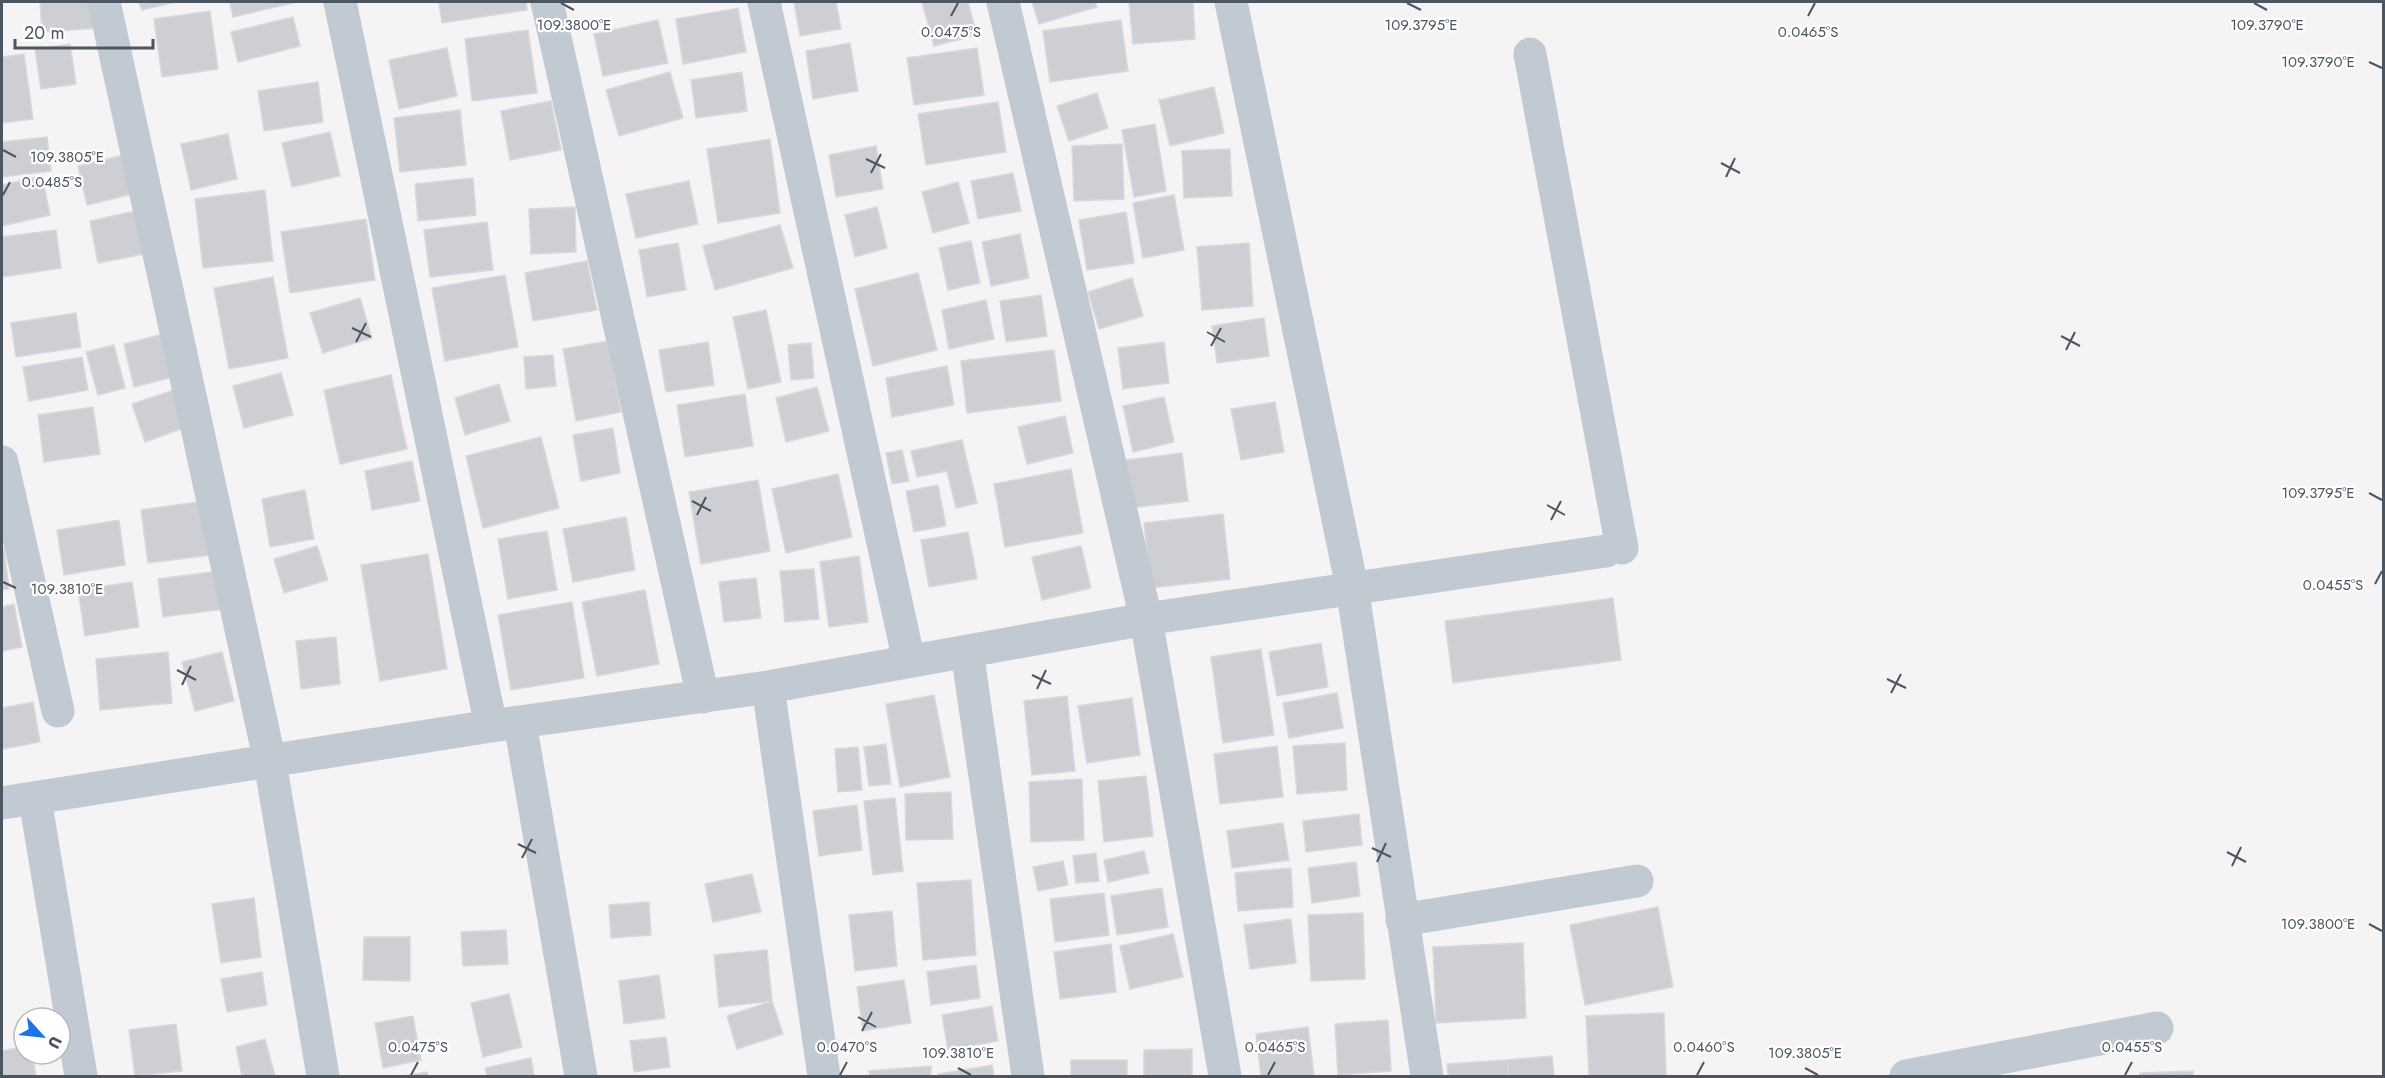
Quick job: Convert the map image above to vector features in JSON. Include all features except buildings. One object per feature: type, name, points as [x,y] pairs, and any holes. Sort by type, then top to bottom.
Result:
[{"type":"street","points":[[104,2],[270,762],[323,1077]]},
{"type":"street","points":[[339,2],[505,724],[581,1077]]},
{"type":"street","points":[[547,2],[703,697]]},
{"type":"street","points":[[765,2],[909,661]]},
{"type":"street","points":[[1004,2],[1146,620],[1225,1077]]},
{"type":"street","points":[[1230,2],[1352,587],[1427,1077]]},
{"type":"street","points":[[2,803],[505,724],[768,687],[1146,620],[1614,549],[1530,54]]},
{"type":"street","points":[[2,462],[58,711]]},
{"type":"street","points":[[967,651],[1028,1077]]},
{"type":"street","points":[[768,687],[824,1077]]},
{"type":"street","points":[[35,799],[81,1077]]},
{"type":"street","points":[[1402,920],[1637,881]]},
{"type":"street","points":[[1906,1077],[2157,1028]]}]
